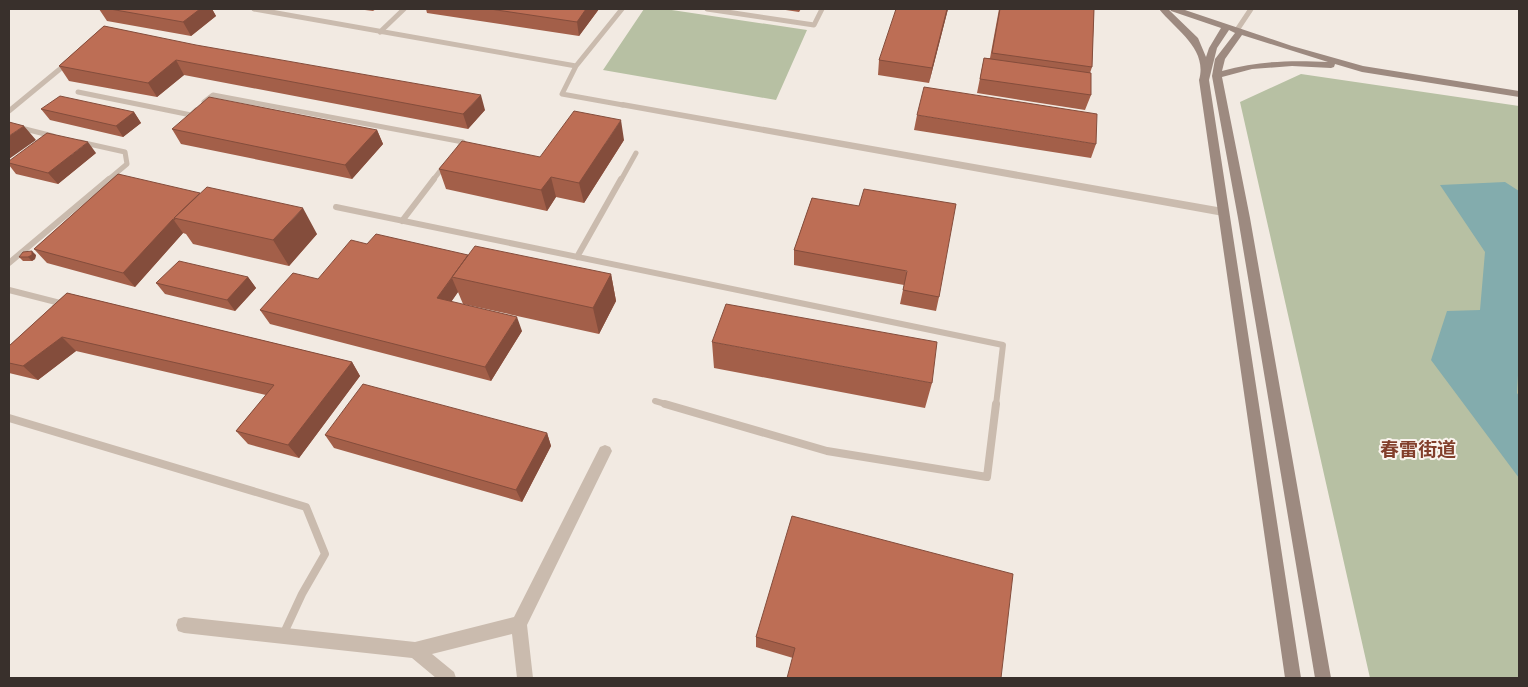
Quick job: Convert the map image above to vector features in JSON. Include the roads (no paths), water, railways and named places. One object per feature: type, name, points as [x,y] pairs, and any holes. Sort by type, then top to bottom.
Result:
[{"type":"street","points":[[1163,9],[1195,40],[1206,68]]},
{"type":"street","points":[[1174,9],[1362,69]]},
{"type":"street","points":[[1235,29],[1213,48],[1204,80],[1293,678]]},
{"type":"street","points":[[1235,29],[1220,59],[1217,76],[1244,218],[1323,678]]},
{"type":"street","points":[[1217,76],[1251,66],[1292,63],[1362,69],[1519,94]]},
{"type":"street","points":[[623,105],[1223,212]]},
{"type":"street","points":[[525,678],[519,624],[605,451]]},
{"type":"street","points":[[184,625],[415,650],[519,624]]},
{"type":"street","points":[[415,650],[448,678]]},
{"type":"lane","points":[[254,9],[576,66]]},
{"type":"lane","points":[[380,32],[404,9]]},
{"type":"lane","points":[[622,9],[576,66],[562,94],[623,105]]},
{"type":"lane","points":[[707,9],[814,25],[822,9]]},
{"type":"lane","points":[[1235,29],[1251,9]]},
{"type":"lane","points":[[9,110],[66,64]]},
{"type":"lane","points":[[78,92],[191,115],[213,95],[463,142],[456,150]]},
{"type":"lane","points":[[9,125],[57,136]]},
{"type":"lane","points":[[9,263],[127,164],[125,152],[77,141]]},
{"type":"lane","points":[[578,257],[636,153]]},
{"type":"lane","points":[[402,221],[450,158]]},
{"type":"lane","points":[[336,208],[1003,345],[987,477],[827,451],[655,401]]},
{"type":"lane","points":[[9,290],[60,302],[52,309]]},
{"type":"lane","points":[[9,418],[306,507],[325,554],[302,594],[282,636]]},
{"type":"water","points":[[1505,182],[1519,191],[1519,357],[1517,393],[1519,396],[1519,478],[1431,360],[1447,311],[1480,310],[1485,252],[1440,185]]},
{"type":"district","name":"春雷街道","points":[[1418,450]]}]
